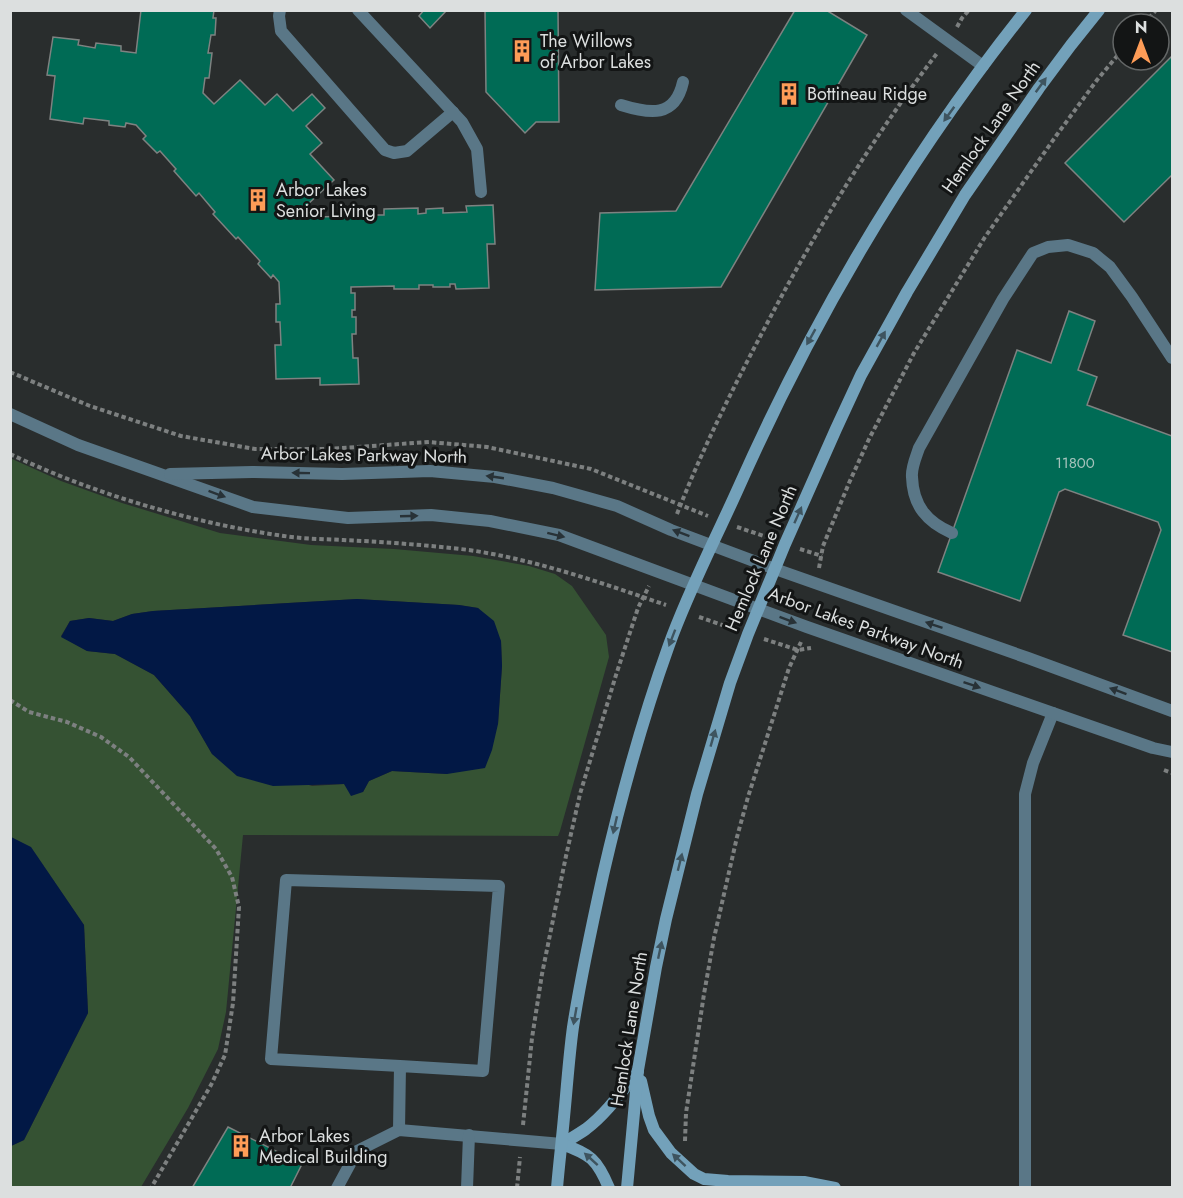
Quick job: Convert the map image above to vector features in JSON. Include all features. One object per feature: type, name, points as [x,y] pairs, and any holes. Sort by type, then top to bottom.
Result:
[{"type":"main road","points":[[557,1188],[573,1029],[589,939],[622,795],[653,693],[682,611],[772,411],[861,249],[909,172],[983,66],[1026,10]]},
{"type":"main road","name":"Hemlock Lane North","points":[[627,1188],[638,1070],[658,957],[678,866],[696,794],[727,692],[758,609],[861,375],[934,245],[965,195],[1034,96],[1099,10]]},
{"type":"main road","points":[[562,1144],[586,1129],[602,1114],[638,1070]]},
{"type":"main road","points":[[638,1070],[654,1130],[670,1153],[694,1174],[704,1179],[804,1182],[835,1188]]},
{"type":"main road","points":[[562,1144],[584,1152],[600,1167],[609,1188]]},
{"type":"street","points":[[280,10],[281,31],[385,150],[394,153],[407,151],[453,112]]},
{"type":"street","points":[[358,10],[462,122],[477,149],[481,192]]},
{"type":"street","points":[[906,10],[983,66]]},
{"type":"street","points":[[621,105],[653,112],[672,106],[680,95],[683,82]]},
{"type":"street","points":[[952,533],[925,516],[915,496],[911,475],[919,448],[1003,299],[1033,253],[1048,247],[1068,245],[1093,253],[1110,267],[1173,358]]},
{"type":"street","name":"Arbor Lakes Parkway North","points":[[10,414],[78,445],[254,507],[348,518],[431,515],[490,521],[559,535],[807,627],[1152,748],[1173,752]]},
{"type":"street","name":"Arbor Lakes Parkway North","points":[[162,474],[252,472],[342,474],[430,471],[495,477],[553,488],[617,506],[671,530],[775,569],[1173,711]]},
{"type":"street","points":[[1025,1188],[1025,794],[1033,764],[1053,713]]},
{"type":"street","points":[[286,880],[499,886],[483,1071],[400,1066],[271,1059],[286,880]]},
{"type":"street","points":[[399,1130],[400,1066]]},
{"type":"street","points":[[337,1188],[357,1151],[399,1130],[562,1144]]},
{"type":"street","points":[[467,1188],[469,1135]]},
{"type":"path","points":[[954,32],[969,10]]},
{"type":"path","points":[[671,530],[732,388],[810,244],[873,143],[939,51]]},
{"type":"path","points":[[816,584],[823,546],[869,439],[914,353],[985,237],[1111,63]]},
{"type":"path","points":[[10,372],[90,406],[181,436],[255,449],[328,449],[429,442],[487,447],[591,469],[723,522],[822,556]]},
{"type":"path","points":[[517,1188],[532,1038],[542,974],[566,855],[580,794],[616,675],[638,608],[655,570]]},
{"type":"path","points":[[644,598],[798,650]]},
{"type":"path","points":[[685,1140],[688,1101],[704,994],[737,837],[789,668],[807,627]]},
{"type":"path","points":[[10,700],[29,712],[67,722],[101,737],[129,757],[216,849],[232,876],[239,907],[233,1003],[225,1055],[211,1085],[151,1188]]},
{"type":"green space","points":[[10,458],[61,481],[122,503],[220,533],[311,545],[473,556],[529,566],[555,574],[572,586],[606,635],[609,657],[558,836],[243,835],[226,1012],[218,1049],[188,1108],[141,1187],[11,1187],[11,1146],[24,1140],[88,1013],[84,925],[31,848],[11,837]],"holes":[[[357,599],[478,608],[501,641],[502,666],[498,724],[447,774],[392,771],[369,781],[363,792],[344,784],[312,786],[212,754],[190,716],[154,675],[115,654],[87,651],[61,636],[70,621],[89,618],[113,621],[132,614],[153,611]]]},
{"type":"water","points":[[357,599],[478,608],[494,621],[501,641],[502,666],[498,724],[485,768],[447,774],[392,771],[369,781],[363,792],[351,796],[344,784],[273,786],[237,776],[212,754],[190,716],[154,675],[115,654],[87,651],[61,637],[70,621],[89,618],[113,621],[132,614],[153,611]]},
{"type":"water","points":[[11,837],[31,847],[84,925],[88,1013],[24,1140],[11,1146]]},
{"type":"building","name":"Arbor Lakes Senior Living","points":[[141,10],[214,10],[215,35],[211,35],[208,53],[212,53],[209,78],[205,78],[203,93],[214,104],[240,80],[265,105],[277,94],[293,111],[312,94],[325,108],[306,126],[322,143],[310,154],[334,180],[307,205],[318,217],[348,216],[347,211],[373,211],[373,215],[384,215],[384,209],[418,208],[418,214],[426,213],[426,209],[443,208],[443,213],[467,212],[466,206],[493,205],[495,244],[487,244],[489,288],[456,289],[455,284],[450,284],[450,287],[419,285],[419,289],[394,289],[394,286],[351,287],[351,293],[355,293],[355,310],[352,310],[352,317],[356,317],[356,334],[352,334],[353,358],[358,358],[359,384],[320,385],[320,378],[276,379],[275,345],[281,345],[280,322],[276,322],[276,304],[280,304],[279,282],[273,275],[271,278],[258,264],[260,261],[213,214],[215,212],[199,193],[196,196],[160,151],[157,153],[143,139],[146,136],[136,125],[126,123],[125,127],[109,125],[109,121],[84,118],[83,124],[50,119],[55,76],[47,75],[53,37],[79,40],[78,45],[95,48],[96,43],[121,46],[121,51],[136,53]]},
{"type":"building","points":[[424,10],[447,10],[430,28],[419,16]]},
{"type":"building","name":"The Willows of Arbor Lakes","points":[[485,10],[558,10],[559,122],[536,122],[525,133],[486,92]]},
{"type":"building","name":"Bottineau Ridge","points":[[795,10],[826,10],[867,35],[721,287],[595,290],[600,213],[676,211]]},
{"type":"building","points":[[1171,57],[1172,175],[1124,222],[1065,163],[1156,72],[1171,72]]},
{"type":"building","points":[[1069,311],[1095,321],[1078,370],[1097,377],[1087,405],[1172,436],[1172,652],[1123,635],[1161,530],[1158,522],[1065,489],[1059,492],[1020,601],[938,572],[1017,350],[1051,363]]},
{"type":"building","name":"Arbor Lakes Medical Building","points":[[228,1127],[302,1164],[290,1188],[192,1188]]},
{"type":"place","name":"The Willows of Arbor Lakes","points":[[522,51]]},
{"type":"place","name":"Bottineau Ridge","points":[[789,94]]},
{"type":"place","name":"Arbor Lakes Senior Living","points":[[258,200]]},
{"type":"place","name":"Arbor Lakes Medical Building","points":[[241,1146]]}]
